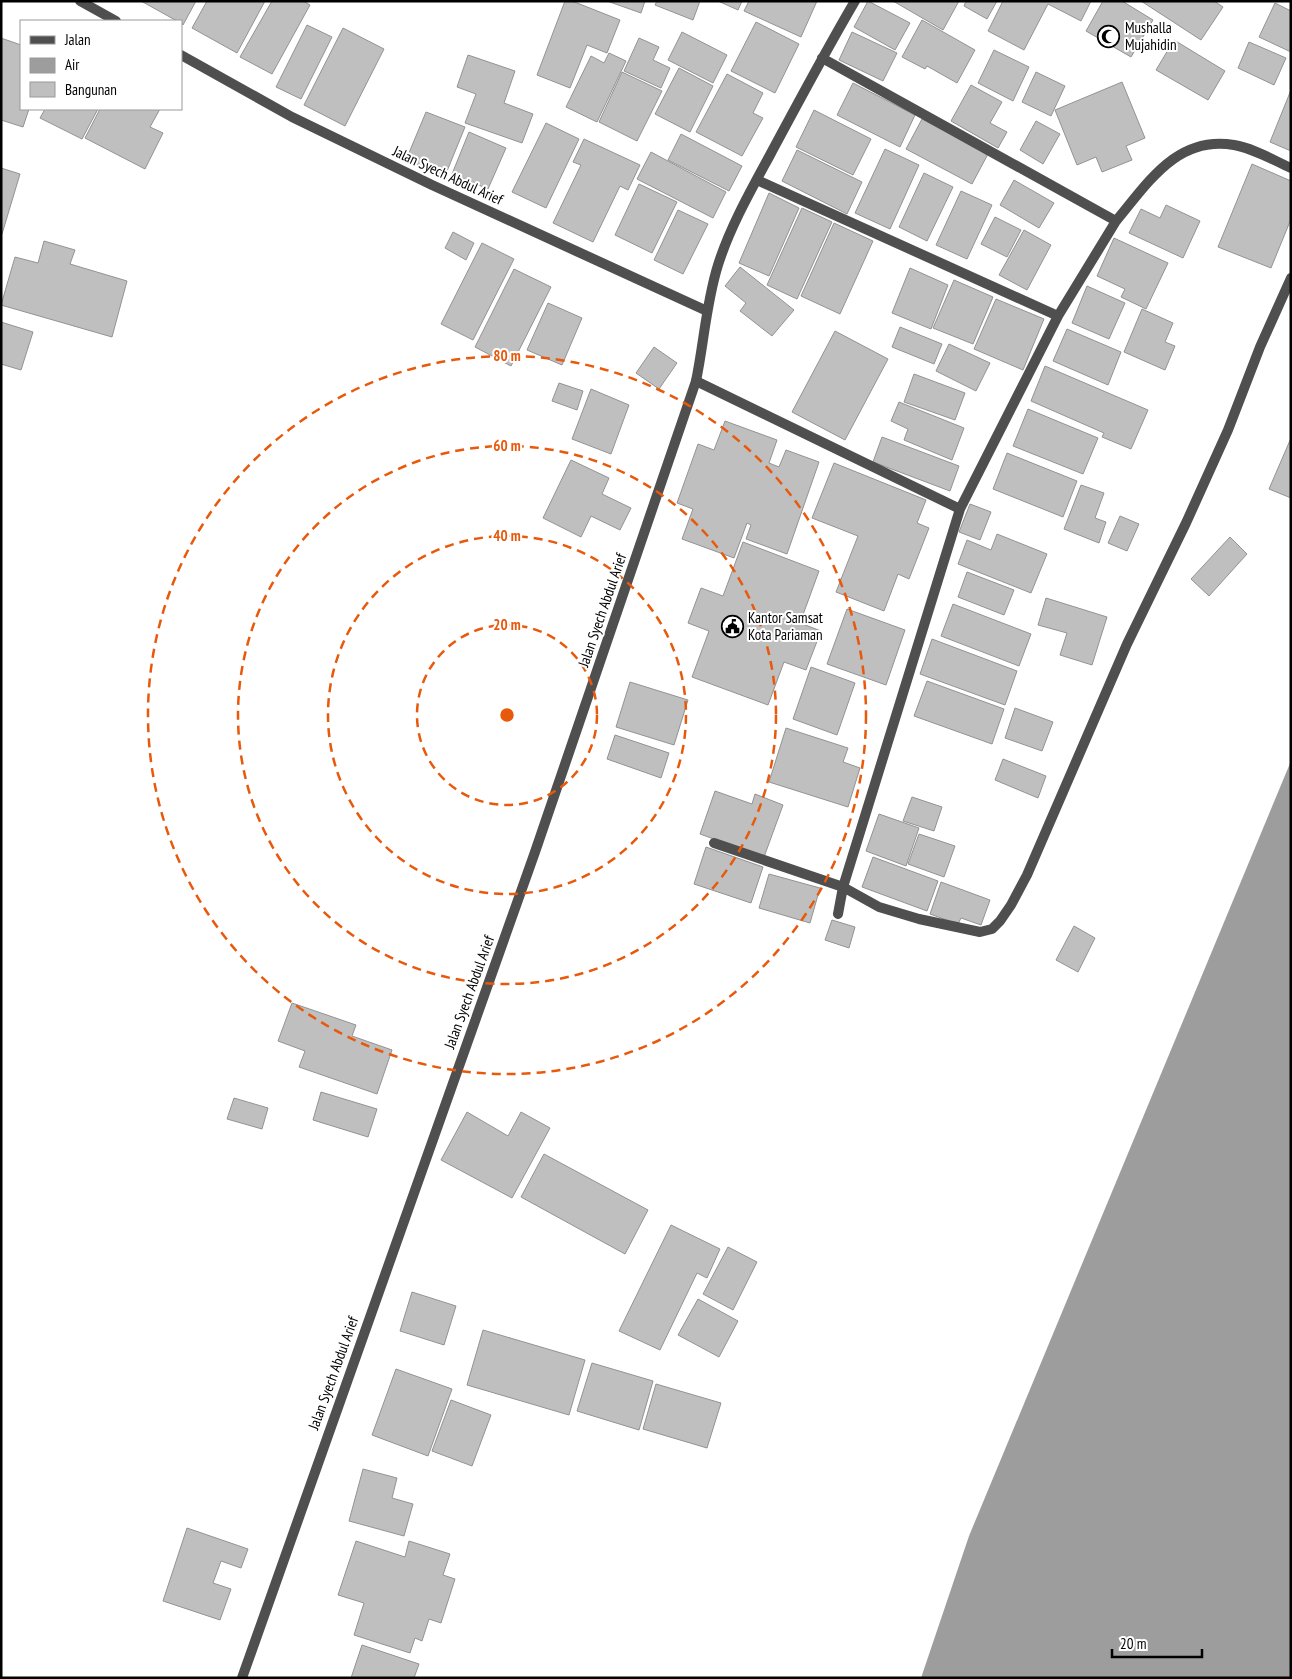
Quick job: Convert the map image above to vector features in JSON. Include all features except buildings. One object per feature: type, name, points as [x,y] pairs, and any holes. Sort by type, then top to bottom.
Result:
[{"type":"street","points":[[80,1],[114,20]]},
{"type":"street","name":"Jalan Syech Abdul Arief","points":[[242,1678],[535,852],[696,381],[707,311],[718,265],[735,223],[757,180],[822,58],[855,1]]},
{"type":"street","name":"Jalan Syech Abdul Arief","points":[[182,57],[310,126],[432,185],[707,311]]},
{"type":"street","points":[[822,58],[1116,221]]},
{"type":"street","points":[[838,914],[843,887],[960,509],[1058,316],[1116,221],[1166,164],[1191,148],[1212,143],[1236,145],[1291,168]]},
{"type":"street","points":[[757,180],[1058,316]]},
{"type":"street","points":[[714,843],[843,887],[880,907],[980,932],[992,929],[1012,905],[1027,874],[1127,644],[1228,430],[1260,347],[1291,278]]},
{"type":"street","points":[[696,381],[960,509]]},
{"type":"water","points":[[1291,761],[1291,1678],[921,1678],[969,1536]]},
{"type":"place","name":"Mushalla Mujahidin","points":[[1109,36]]},
{"type":"place","name":"Kantor Samsat Kota Pariaman","points":[[732,626]]}]
